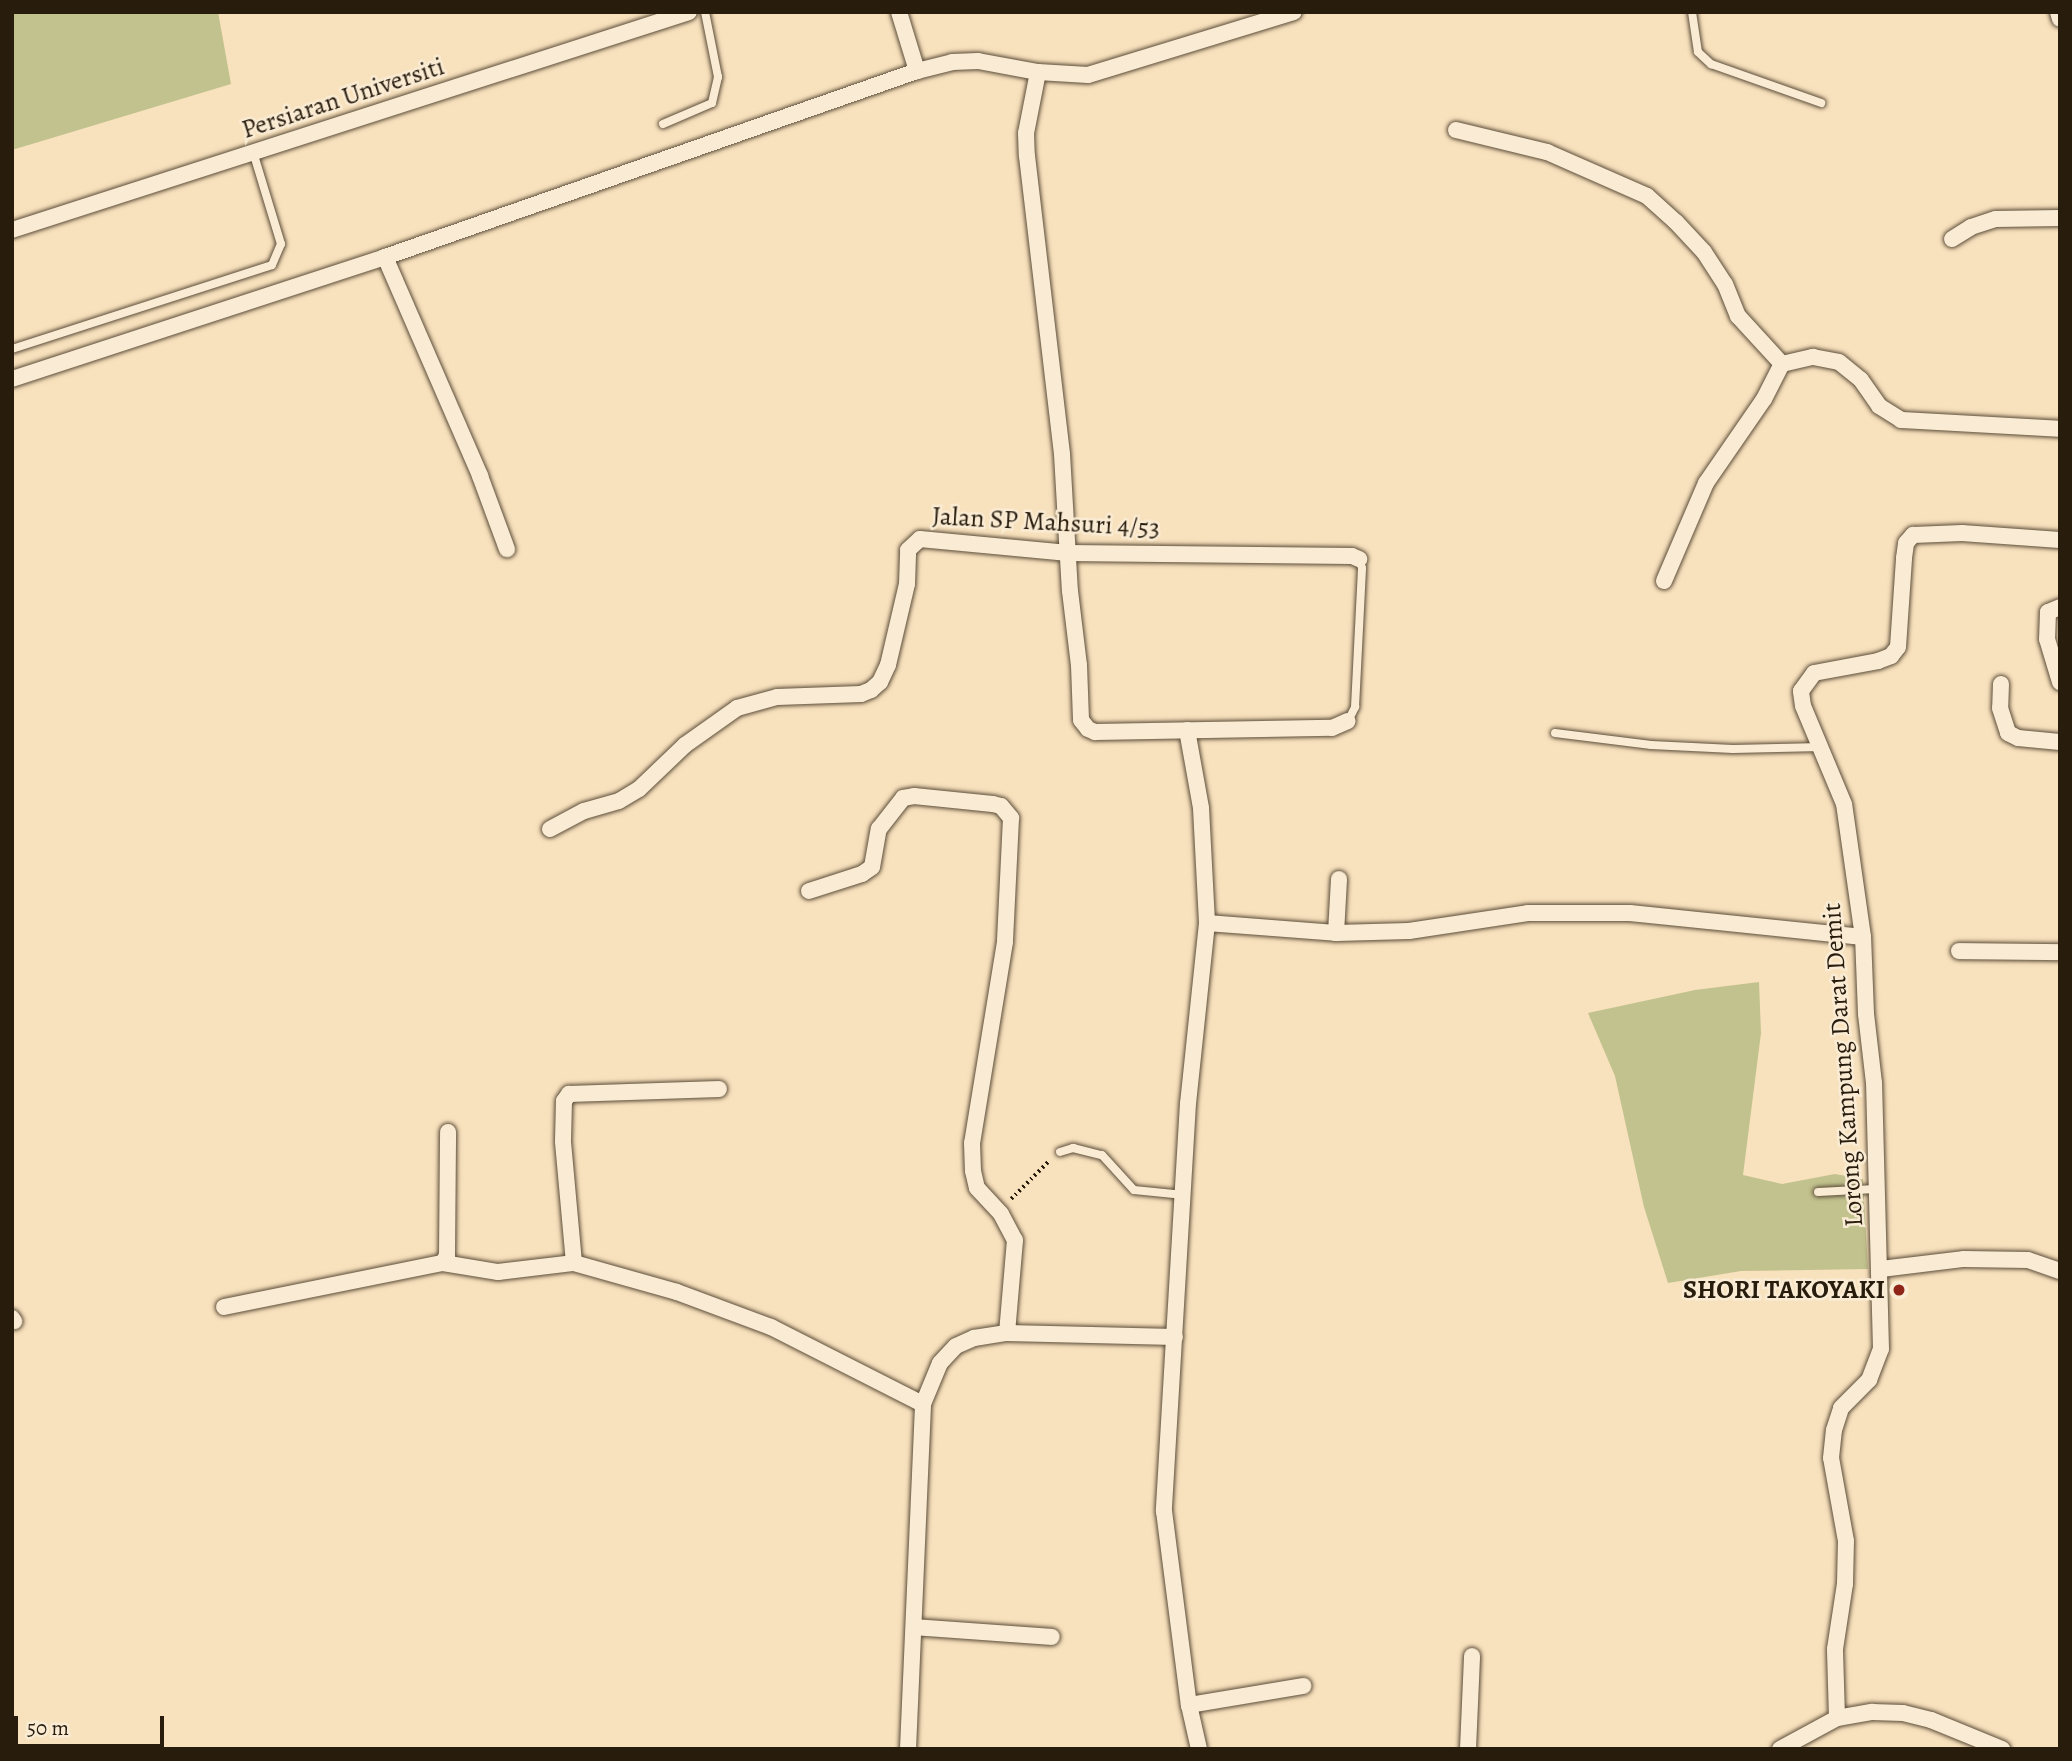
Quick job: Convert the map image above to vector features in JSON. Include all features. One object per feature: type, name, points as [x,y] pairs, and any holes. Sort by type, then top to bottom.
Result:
[{"type":"street","name":"Persiaran Universiti","points":[[12,230],[689,12]]},
{"type":"street","points":[[899,12],[917,71]]},
{"type":"street","points":[[12,379],[385,257],[917,71],[953,62],[978,61],[1074,76],[1103,72],[1294,12]]},
{"type":"street","points":[[2058,12],[2060,19]]},
{"type":"street","points":[[1038,72],[1026,133],[1027,156],[1062,454],[1079,665],[1079,715],[1083,726],[1095,732],[1332,728],[1348,721]]},
{"type":"street","points":[[1456,130],[1547,152],[1647,196],[1704,252],[1725,284],[1738,316],[1782,364]]},
{"type":"street","points":[[1952,239],[1971,227],[1996,219],[2060,218]]},
{"type":"street","points":[[385,257],[480,476],[507,549]]},
{"type":"street","points":[[1664,580],[1706,483],[1764,399],[1782,364],[1813,356],[1839,362],[1861,380],[1879,406],[1901,420],[2060,429]]},
{"type":"street","name":"Lorong Kampung Darat Demit","points":[[1837,1718],[1835,1649],[1845,1584],[1846,1541],[1832,1458],[1834,1430],[1841,1408],[1869,1380],[1878,1363],[1881,1349],[1881,1269],[1874,1083],[1866,1014],[1863,937],[1844,804],[1803,706],[1801,691],[1814,673],[1878,661],[1891,656],[1898,647],[1906,543],[1913,535],[1926,532],[2060,540]]},
{"type":"street","name":"Jalan SP Mahsuri 4/53","points":[[550,829],[584,811],[619,801],[639,789],[685,745],[737,708],[777,697],[861,694],[872,690],[880,682],[888,665],[906,584],[908,550],[920,539],[1068,553],[1352,556],[1359,559]]},
{"type":"street","points":[[2060,607],[2048,612],[2046,639],[2060,682]]},
{"type":"street","points":[[2001,684],[2000,708],[2008,733],[2018,738],[2060,742]]},
{"type":"street","points":[[1187,730],[1201,808],[1207,923],[1188,1103],[1164,1511],[1189,1705],[1199,1749]]},
{"type":"street","points":[[809,891],[867,871],[875,861],[878,829],[903,798],[914,796],[993,804],[1007,811],[1012,826],[1005,942],[972,1143],[972,1171],[977,1188],[982,1197],[1001,1213],[1011,1227],[1016,1252],[1007,1333]]},
{"type":"street","points":[[1336,933],[1339,879]]},
{"type":"street","points":[[1207,923],[1336,933],[1409,931],[1528,913],[1617,913],[1863,937]]},
{"type":"street","points":[[1959,951],[2060,952]]},
{"type":"street","points":[[574,1264],[563,1141],[564,1101],[569,1094],[578,1091],[719,1089]]},
{"type":"street","points":[[443,1263],[447,1255],[447,1132]]},
{"type":"street","points":[[1881,1269],[1964,1259],[2028,1260],[2060,1271]]},
{"type":"street","points":[[224,1307],[443,1263],[498,1272],[574,1264],[677,1292],[771,1327],[923,1404]]},
{"type":"street","points":[[908,1749],[914,1627],[914,1560],[923,1404],[940,1363],[956,1346],[974,1338],[1007,1333],[1175,1337]]},
{"type":"street","points":[[914,1627],[1052,1637]]},
{"type":"street","points":[[1468,1749],[1472,1656]]},
{"type":"street","points":[[1189,1705],[1303,1686]]},
{"type":"street","points":[[1780,1749],[1837,1718],[1872,1713],[1903,1713],[1931,1720],[2002,1749]]},
{"type":"lane","points":[[663,124],[712,103],[718,77],[705,12]]},
{"type":"lane","points":[[1692,12],[1698,52],[1711,64],[1821,103]]},
{"type":"lane","points":[[12,349],[272,265],[281,244],[253,152]]},
{"type":"lane","points":[[1348,721],[1355,708],[1363,568],[1359,559]]},
{"type":"lane","points":[[1555,733],[1651,745],[1733,749],[1822,747]]},
{"type":"lane","points":[[1060,1152],[1073,1148],[1088,1149],[1102,1155],[1134,1190],[1146,1194],[1184,1195]]},
{"type":"lane","points":[[1818,1192],[1877,1189]]},
{"type":"path","points":[[1001,1213],[1034,1172],[1060,1152]]},
{"type":"green space","points":[[12,12],[218,12],[231,84],[12,150]]},
{"type":"green space","points":[[1759,982],[1761,1033],[1743,1175],[1782,1184],[1835,1174],[1863,1179],[1868,1269],[1741,1271],[1668,1283],[1644,1207],[1615,1076],[1588,1013],[1695,990]]},
{"type":"place","name":"SHORI TAKOYAKI","points":[[1899,1290]]}]
